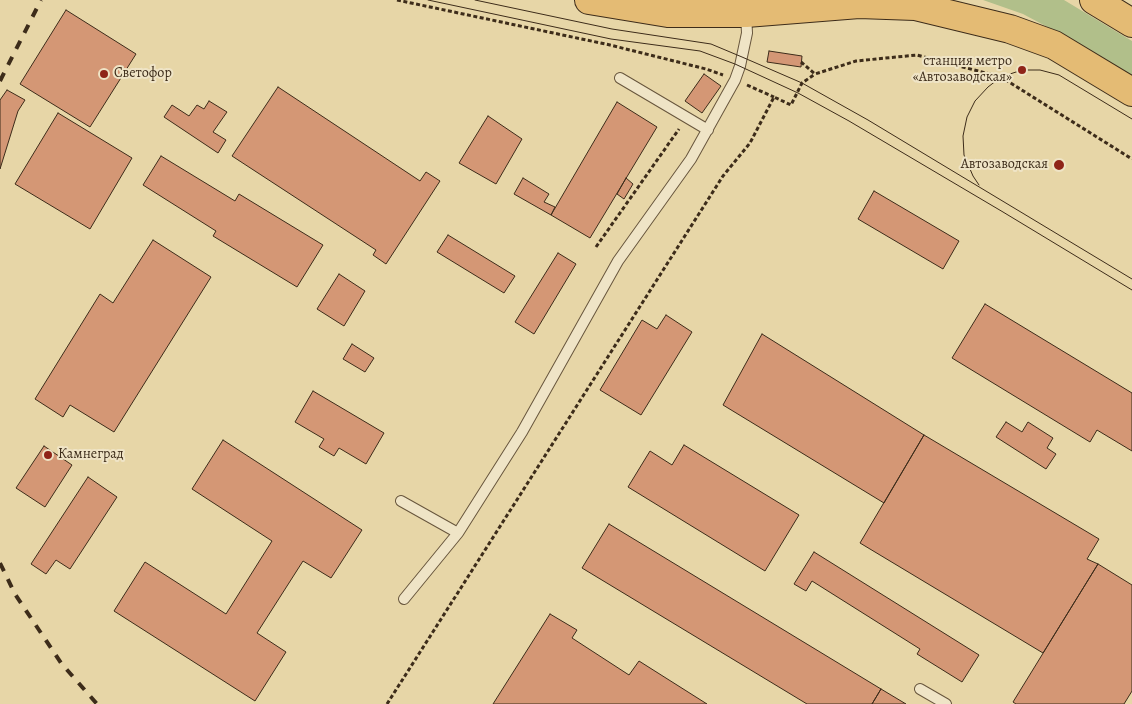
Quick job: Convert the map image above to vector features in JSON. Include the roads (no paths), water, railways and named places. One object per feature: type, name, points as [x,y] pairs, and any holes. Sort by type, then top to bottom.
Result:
[{"type":"main road","points":[[1094,0],[1132,23]]},
{"type":"main road","points":[[602,3],[668,13],[859,4],[915,6],[1010,29],[1054,45],[1132,92]]},
{"type":"lane","points":[[404,599],[458,533],[522,432],[618,261],[691,159],[708,130],[735,80],[740,66],[746,33],[731,9]]},
{"type":"lane","points":[[620,78],[708,130]]},
{"type":"lane","points":[[401,501],[458,533]]},
{"type":"lane","points":[[920,689],[946,704]]},
{"type":"tram line","points":[[428,0],[611,39],[700,51],[735,64],[798,93],[849,121],[1132,290]]},
{"type":"tram line","points":[[475,0],[612,29],[711,44],[742,57],[802,83],[868,120],[1132,279]]},
{"type":"tram line","points":[[979,185],[964,155],[963,136],[967,117],[975,101],[1001,77],[1022,70],[1040,70],[1059,75],[1132,119]]},
{"type":"railway","points":[[0,81],[41,0]]},
{"type":"railway","points":[[0,563],[15,594],[61,663],[97,704]]},
{"type":"place","name":"станция метро «Автозаводская»","points":[[1022,70]]},
{"type":"place","name":"Светофор","points":[[104,74]]},
{"type":"place","name":"Автозаводская","points":[[1059,165]]},
{"type":"place","name":"Камнеград","points":[[48,455]]}]
